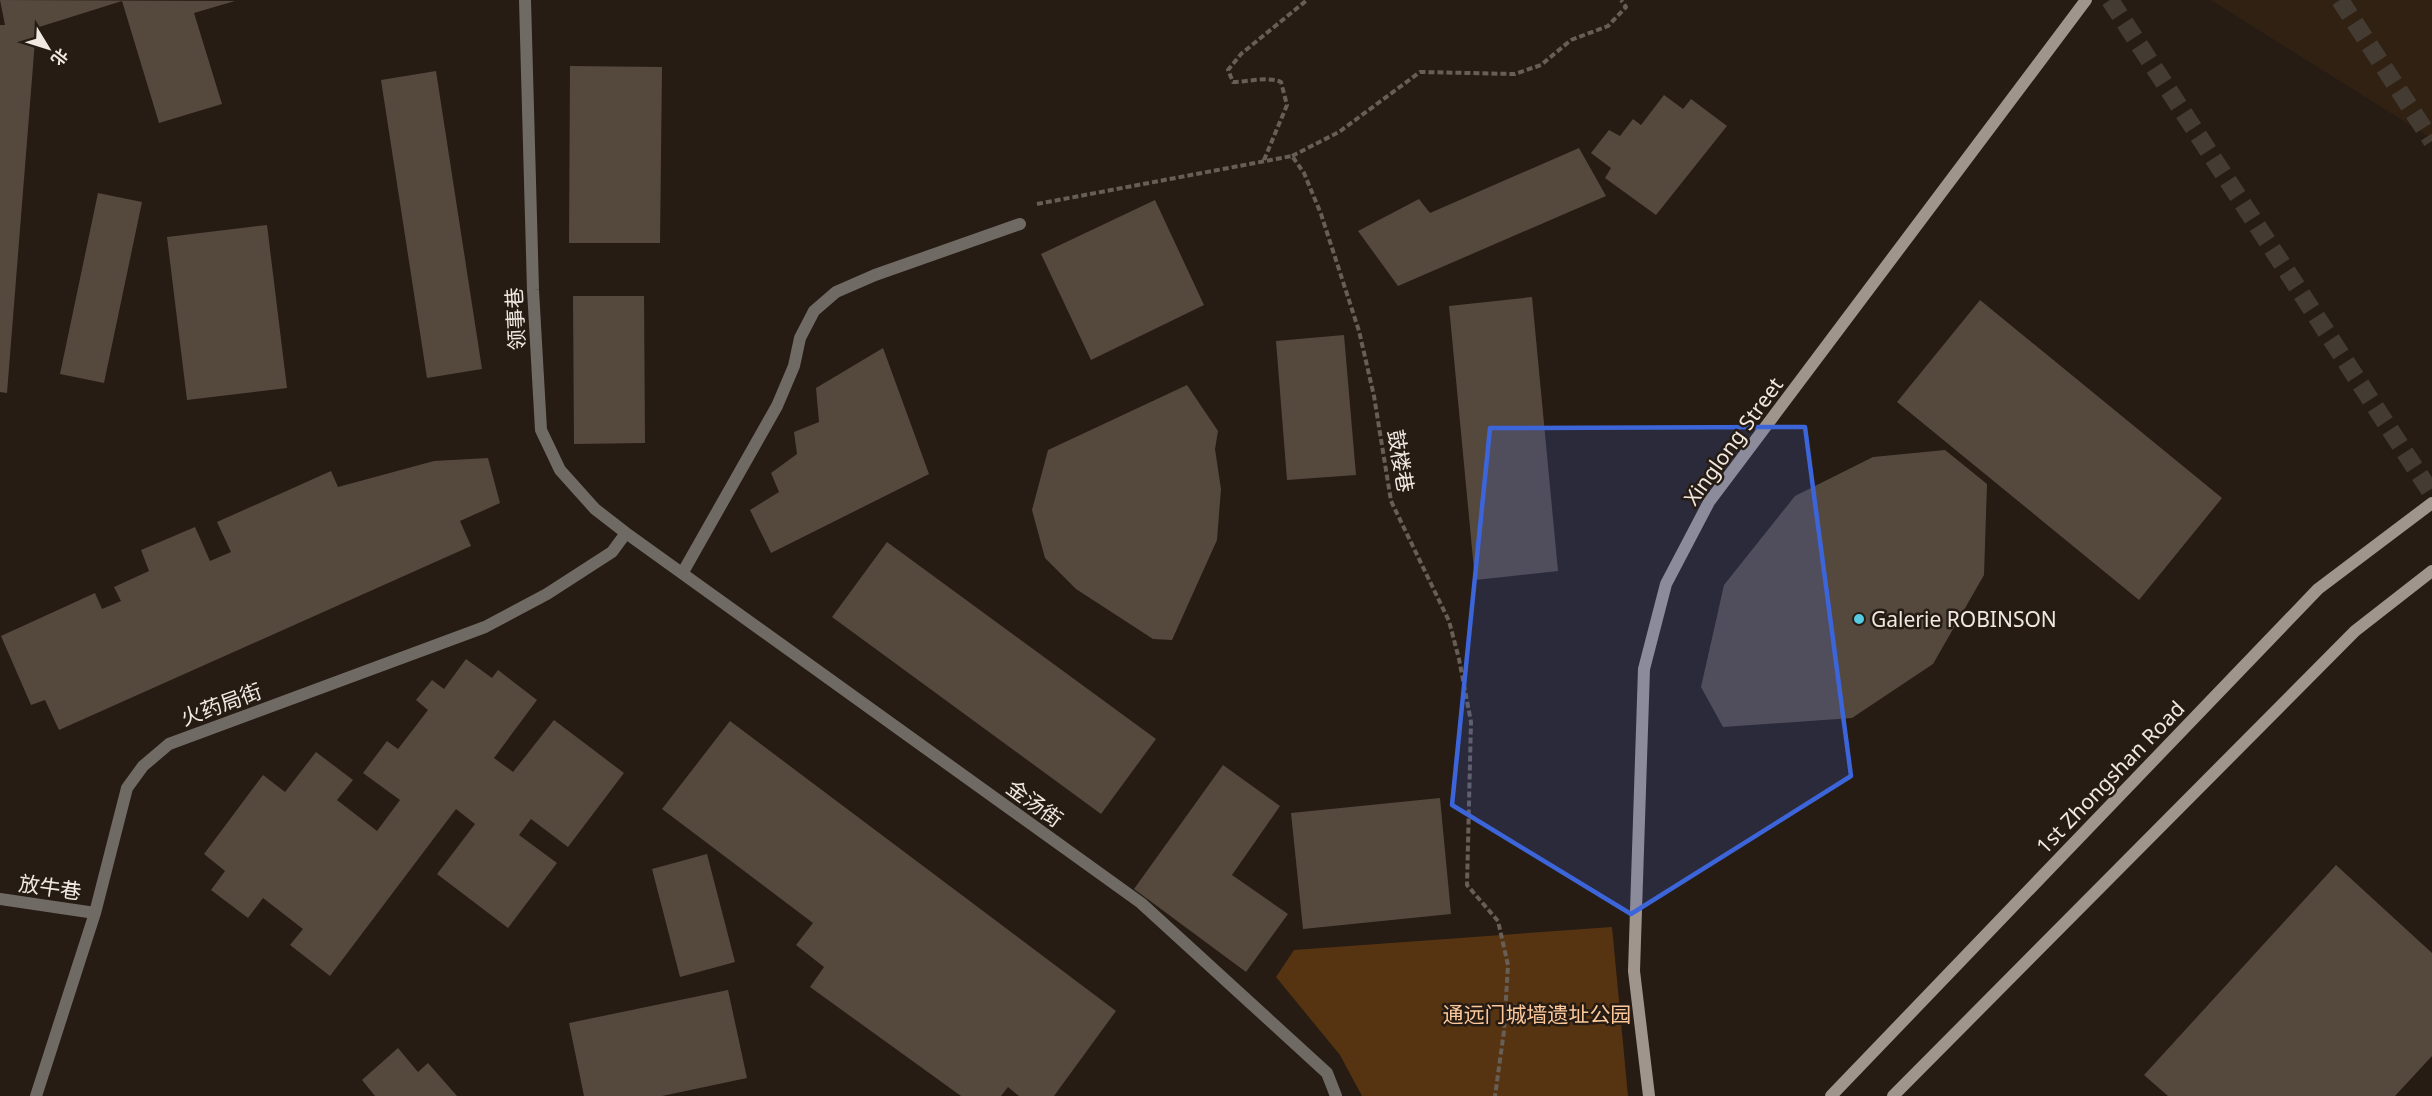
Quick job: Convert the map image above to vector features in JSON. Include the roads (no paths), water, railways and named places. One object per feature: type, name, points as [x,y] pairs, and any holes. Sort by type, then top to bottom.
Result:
[{"type":"main road","name":"Xinglong Street","points":[[1648,1096],[1634,971],[1642,716],[1644,669],[1666,584],[1708,502],[2086,0]]},
{"type":"main road","name":"1st Zhongshan Road","points":[[1831,1096],[2318,589],[2432,503]]},
{"type":"main road","points":[[1893,1096],[2355,631],[2432,571]]},
{"type":"street","name":"领事巷","points":[[525,0],[533,290],[541,430],[560,470],[595,508],[626,533],[683,572]]},
{"type":"street","points":[[683,572],[777,406],[794,366],[800,338],[814,311],[836,292],[875,274],[1020,224]]},
{"type":"street","name":"火药局街","points":[[36,1096],[95,913],[127,788],[143,766],[169,744],[485,627],[547,594],[612,552],[626,533]]},
{"type":"street","name":"金汤街","points":[[683,572],[1141,903],[1327,1072],[1336,1096]]},
{"type":"street","name":"放牛巷","points":[[0,899],[95,913]]},
{"type":"tunnel","points":[[2110,0],[2432,494]]},
{"type":"tunnel","points":[[2340,0],[2432,141]]},
{"type":"place","name":"Galerie ROBINSON","points":[[1859,619]]},
{"type":"park label","name":"通远门城墙遗址公园","points":[[1537,1014]]}]
